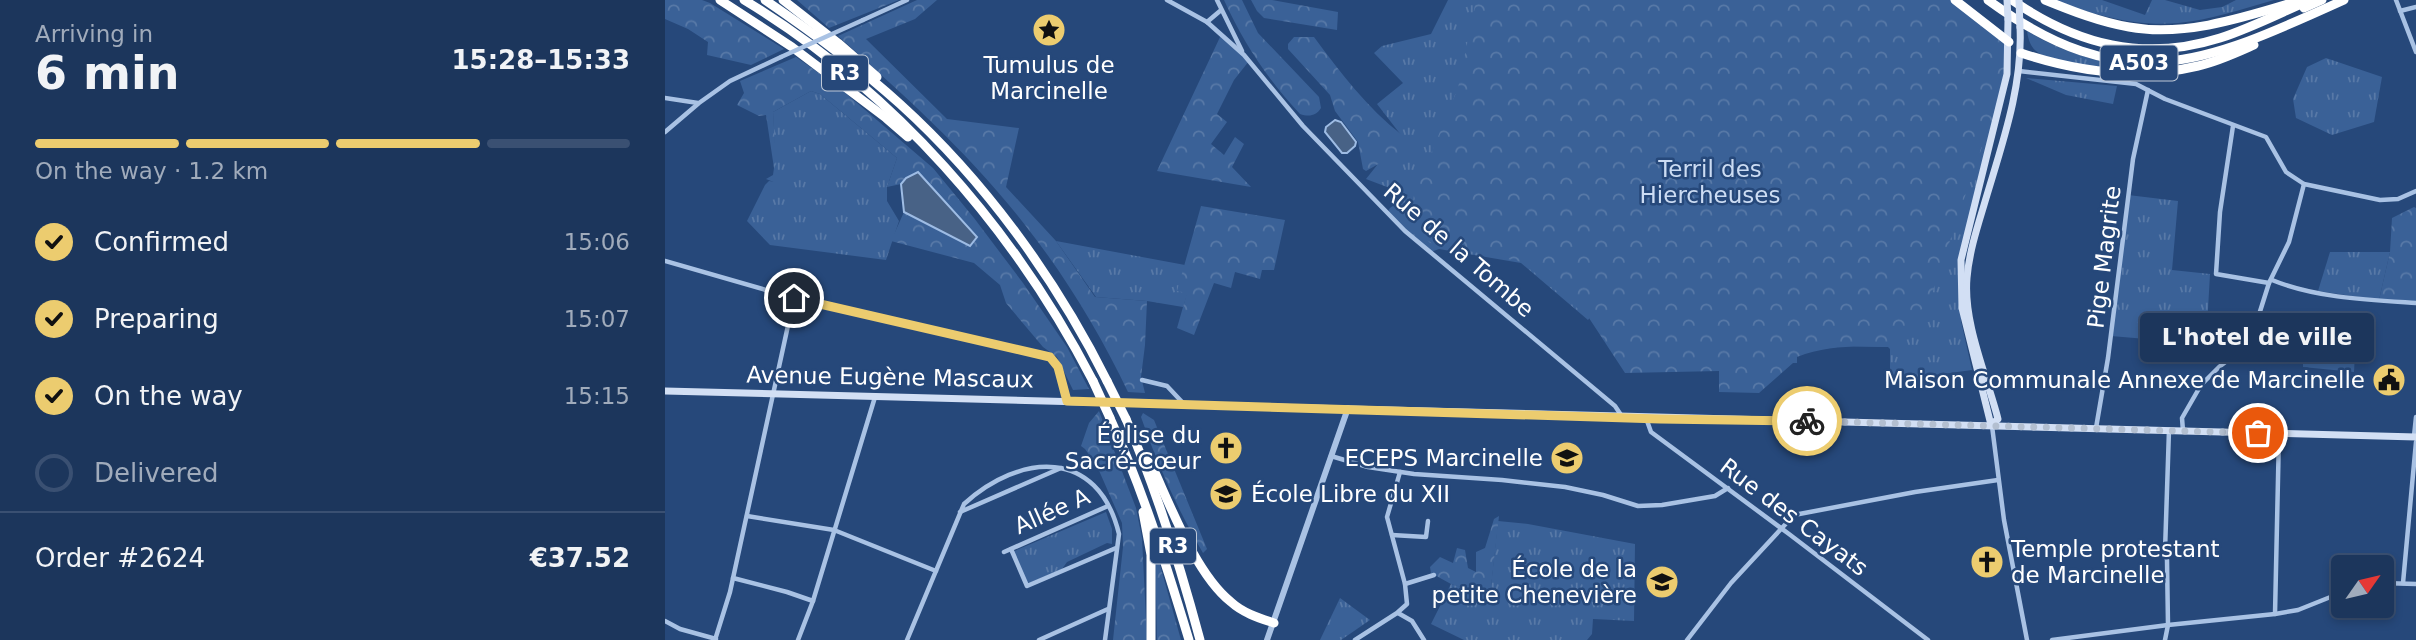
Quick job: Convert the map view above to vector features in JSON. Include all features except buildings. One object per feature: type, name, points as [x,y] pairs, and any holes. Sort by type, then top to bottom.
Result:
[{"type":"highway","points":[[710,0],[738,10]]},
{"type":"highway","points":[[720,0],[792,47],[937,159]]},
{"type":"highway","name":"R3","points":[[744,0],[838,67],[901,122],[976,204],[1028,271],[1063,327],[1110,418],[1143,496],[1189,640]]},
{"type":"highway","name":"R3","points":[[765,0],[834,50],[901,104],[945,148],[1008,223],[1074,320],[1126,419],[1140,453],[1174,549],[1200,640]]},
{"type":"highway","points":[[1955,0],[2009,42]]},
{"type":"highway","name":"A503","points":[[1988,0],[2015,19],[2066,46],[2101,58],[2137,63],[2167,62],[2201,56],[2247,42],[2344,0]]},
{"type":"highway","name":"A503","points":[[2010,0],[2069,33],[2112,46],[2143,50],[2203,43],[2310,0]]},
{"type":"highway","points":[[2045,0],[2109,23],[2138,28],[2173,29],[2237,19],[2300,0]]},
{"type":"highway","points":[[2272,17],[2286,16],[2322,0]]},
{"type":"highway","points":[[787,2],[890,89],[901,104]]},
{"type":"highway","points":[[2021,53],[2078,69],[2145,73],[2175,70],[2200,66],[2229,56],[2300,25],[2311,15]]},
{"type":"highway","points":[[1140,453],[1152,466],[1190,546],[1219,590],[1242,610],[1274,623]]},
{"type":"highway","points":[[1143,496],[1142,507],[1151,555],[1151,640]]},
{"type":"main road","points":[[2010,0],[2008,67],[1961,260],[1962,307],[1991,425],[1998,419],[1967,302],[1968,270],[2019,71],[2019,0]]},
{"type":"main road","points":[[2009,42],[2021,53]]},
{"type":"main road","points":[[2008,67],[2019,71]]},
{"type":"main road","name":"Avenue Eugène Mascaux","points":[[665,391],[2183,430],[2415,439]]},
{"type":"street","points":[[665,132],[730,81],[907,0]]},
{"type":"street","name":"Rue de la Tombe","points":[[1167,0],[1207,22],[1244,55],[1303,126],[1405,231],[1615,406],[1621,416]]},
{"type":"street","name":"Rue de la Tombe","points":[[1217,0],[1244,55]]},
{"type":"street","points":[[2396,0],[2416,52]]},
{"type":"street","points":[[2400,11],[2416,7]]},
{"type":"street","points":[[1207,22],[1220,10]]},
{"type":"street","points":[[2019,71],[2136,84],[2233,126],[2266,137],[2286,172],[2304,184],[2380,200],[2398,199],[2416,191]]},
{"type":"street","name":"Pige Magrite","points":[[2096,428],[2112,336],[2133,159],[2148,90]]},
{"type":"street","points":[[665,98],[699,103]]},
{"type":"street","points":[[2233,126],[2220,212],[2216,274],[2270,281],[2347,297],[2416,303]]},
{"type":"street","points":[[2183,430],[2182,418],[2201,385],[2250,342],[2270,281],[2289,242],[2304,184]]},
{"type":"street","points":[[1968,227],[1977,229]]},
{"type":"street","points":[[665,261],[794,298],[1050,357],[1058,367],[1067,401]]},
{"type":"street","points":[[665,621],[680,629],[716,639],[733,578],[794,298]]},
{"type":"street","points":[[1142,380],[1167,386],[1183,403]]},
{"type":"street","points":[[798,640],[813,601],[875,397]]},
{"type":"street","points":[[1605,398],[1610,406],[1611,416]]},
{"type":"street","points":[[1267,640],[1348,408]]},
{"type":"street","points":[[2403,583],[2416,417]]},
{"type":"street","name":"Rue des Cayats","points":[[1646,418],[1651,432],[1928,640]]},
{"type":"street","points":[[1991,425],[1998,480],[2027,640]]},
{"type":"street","points":[[2165,640],[2168,625],[2165,551],[2169,430]]},
{"type":"street","points":[[2275,614],[2279,434]]},
{"type":"street","points":[[1331,456],[1368,467],[1400,472],[1565,487],[1638,506],[1715,496],[1728,488]]},
{"type":"street","points":[[907,640],[964,504],[976,493],[1005,478],[1027,469],[1044,466],[1062,468],[1084,476],[1101,491],[1119,534],[1105,640]]},
{"type":"street","points":[[960,512],[1062,468]]},
{"type":"street","points":[[1355,640],[1407,604],[1405,584],[1387,517],[1400,472]]},
{"type":"street","points":[[1687,640],[1731,583],[1794,515],[1915,492],[1998,480]]},
{"type":"street","name":"Allée A","points":[[1004,552],[1108,506]]},
{"type":"street","points":[[747,516],[834,530],[936,571]]},
{"type":"street","points":[[1392,535],[1426,537],[1428,521]]},
{"type":"street","name":"Allée A","points":[[1010,549],[1027,586],[1117,547]]},
{"type":"street","points":[[1405,584],[1434,575]]},
{"type":"street","points":[[733,578],[813,601]]},
{"type":"street","points":[[2394,583],[2416,584]]},
{"type":"street","points":[[2052,640],[2275,614],[2298,610],[2331,597]]},
{"type":"street","points":[[1039,640],[1108,609]]},
{"type":"street","points":[[1397,613],[1412,621],[1424,640]]},
{"type":"green space","points":[[665,0],[702,0],[710,3],[784,49],[751,65],[707,55],[708,42],[665,19]]},
{"type":"green space","points":[[797,0],[899,0],[829,28]]},
{"type":"green space","points":[[917,0],[937,0],[915,19],[866,39],[947,119],[1019,128],[1006,187],[1056,241],[1095,297],[1147,301],[1141,377],[1145,393],[1128,392],[1068,284],[1004,199],[936,126],[838,36]]},
{"type":"green space","points":[[1224,0],[1242,0],[1258,33],[1319,97],[1321,108],[1317,113],[1309,116],[1300,114],[1277,88],[1248,46]]},
{"type":"green space","points":[[1251,0],[1272,0],[1338,12],[1337,30],[1264,18]]},
{"type":"green space","points":[[1448,0],[1478,0],[1600,305],[1588,320],[1521,263],[1439,249],[1431,252],[1387,213],[1408,195],[1366,179],[1401,135],[1377,104],[1403,83],[1374,53],[1382,46],[1431,34]]},
{"type":"green space","name":"Terril des Hiercheuses","points":[[1476,0],[1955,0],[2009,42],[2007,74],[1992,133],[1987,131],[1930,300],[1888,347],[1831,348],[1808,353],[1797,357],[1797,363],[1793,363],[1759,393],[1719,392],[1719,371],[1625,373],[1589,318],[1522,262],[1430,243],[1410,221],[1414,195],[1458,88]]},
{"type":"green space","points":[[2055,0],[2102,0],[2145,15],[2152,0],[2165,0],[2200,10],[2222,7],[2236,0],[2274,0],[2226,14],[2163,24],[2115,19]]},
{"type":"green space","points":[[2027,31],[2077,54],[2131,67],[2132,72],[2067,63],[2043,56],[2032,47]]},
{"type":"green space","points":[[1221,35],[1249,61],[1234,80],[1217,114],[1227,122],[1211,144],[1224,155],[1235,137],[1244,144],[1232,167],[1251,187],[1157,171]]},
{"type":"green space","points":[[1294,37],[1314,37],[1366,101],[1402,135],[1398,153],[1366,171],[1363,169],[1358,142],[1335,111],[1330,95],[1288,49],[1288,44]]},
{"type":"green space","points":[[796,57],[836,85],[933,168],[1023,283],[1067,347],[1089,389],[1073,390],[1057,357],[1043,347],[1006,303],[1000,285],[974,263],[891,241],[904,212],[970,246],[906,178],[901,184],[887,187],[897,158],[820,94],[811,91],[773,112],[776,183],[766,179],[773,175],[774,168],[766,115],[759,116],[737,105],[744,93],[740,81]]},
{"type":"green space","points":[[2326,58],[2382,77],[2374,122],[2332,135],[2296,118],[2293,99],[2307,67]]},
{"type":"green space","points":[[1896,64],[1992,133],[1961,260],[1961,321],[1972,370],[1890,381],[1888,347],[1845,346],[1815,350]]},
{"type":"green space","points":[[2026,78],[2117,86],[2113,104],[2066,95]]},
{"type":"green space","points":[[811,91],[820,94],[897,158],[887,187],[887,201],[899,221],[886,260],[770,245],[747,221],[765,185],[769,181],[776,182],[773,112]]},
{"type":"green space","points":[[2128,195],[2178,201],[2172,270],[2210,274],[2206,344],[2111,336]]},
{"type":"green space","points":[[1201,206],[1285,220],[1274,270],[1262,270],[1260,279],[1235,272],[1231,288],[1214,283],[1194,335],[1177,328],[1187,293],[1177,291]]},
{"type":"green space","points":[[2414,207],[2416,302],[2379,300],[2390,252],[2392,218]]},
{"type":"green space","points":[[1056,241],[1185,265],[1178,290],[1188,292],[1183,307],[1096,297]]},
{"type":"green space","points":[[2330,252],[2390,252],[2379,300],[2318,291]]},
{"type":"green space","points":[[2257,322],[2282,327],[2310,326],[2358,332],[2356,344],[2360,352],[2355,353],[2354,372],[2303,367],[2303,361],[2232,357],[2250,343]]},
{"type":"green space","points":[[1099,411],[1136,508],[1142,538],[1147,640],[1113,640],[1123,547],[1122,523],[1097,466],[1081,446],[1089,423]]},
{"type":"green space","points":[[1143,413],[1154,420],[1207,549],[1203,553],[1161,469],[1141,417]]},
{"type":"green space","points":[[1106,512],[1112,529],[1112,544],[1107,543],[1067,562],[1062,569],[1029,583],[1024,580],[1012,552]]},
{"type":"green space","points":[[1499,516],[1490,596],[1451,584],[1431,573],[1430,567],[1440,557],[1453,563],[1457,548],[1465,550],[1468,568],[1476,572],[1476,552],[1485,548],[1494,519]]},
{"type":"green space","points":[[1498,521],[1635,544],[1634,621],[1593,619],[1592,634],[1587,640],[1464,640],[1431,624],[1451,584],[1490,595]]},
{"type":"green space","points":[[1155,547],[1181,640],[1157,640]]},
{"type":"green space","points":[[1340,598],[1370,620],[1341,640],[1320,640]]},
{"type":"shaded area","points":[[1335,120],[1341,122],[1356,142],[1347,153],[1342,153],[1325,132],[1326,127]]},
{"type":"shaded area","points":[[918,172],[977,237],[970,246],[904,212],[901,184]]},
{"type":"way so far","points":[[1807,421],[2258,433]]},
{"type":"place","name":"Tumulus de Marcinelle","points":[[1049,30]]},
{"type":"place","name":"Maison Communale Annexe de Marcinelle","points":[[2389,380]]},
{"type":"place","name":"L'hotel de ville","points":[[2258,433]]},
{"type":"place","name":"Église du Sacré-Cœur","points":[[1226,448]]},
{"type":"place","name":"ECEPS Marcinelle","points":[[1567,458]]},
{"type":"place","name":"École Libre du XII","points":[[1226,494]]},
{"type":"place","name":"Temple protestant de Marcinelle","points":[[1987,562]]},
{"type":"place","name":"École de la petite Chenevière","points":[[1662,582]]},
{"type":"route","points":[[794,298],[1050,357],[1058,367],[1067,401],[1807,421]]}]
